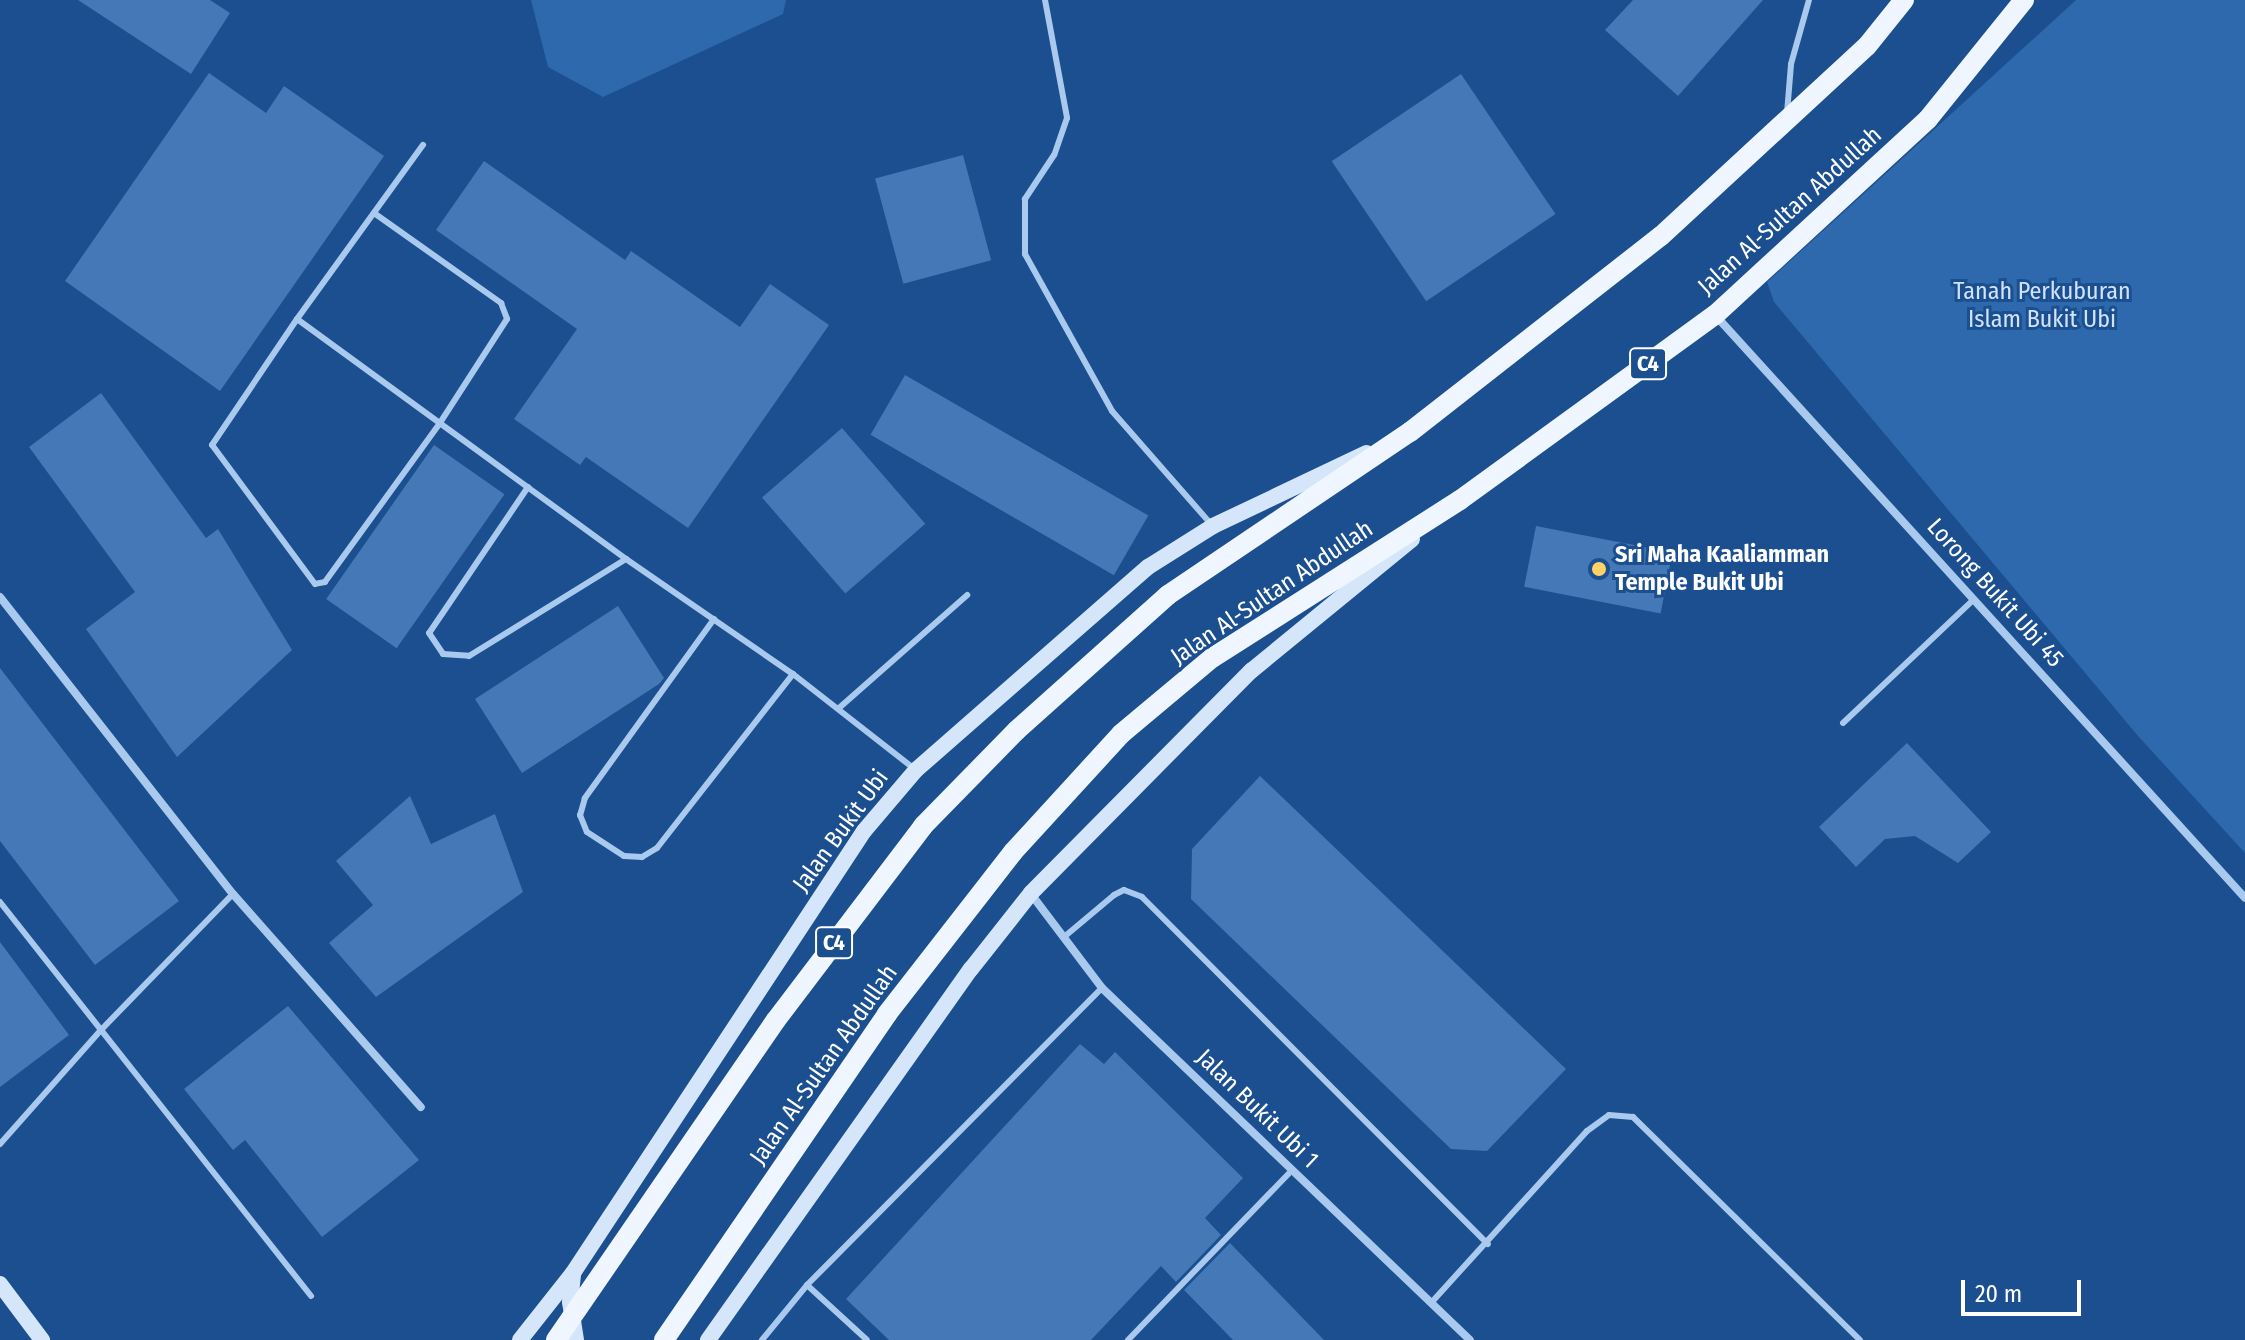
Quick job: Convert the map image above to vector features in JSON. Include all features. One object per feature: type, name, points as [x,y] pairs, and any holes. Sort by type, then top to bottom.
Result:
[{"type":"main road","name":"C4","points":[[556,1340],[776,1020],[923,826],[1017,730],[1168,595],[1410,432],[1661,236],[1867,46],[1904,0]]},
{"type":"main road","name":"Jalan Al-Sultan Abdullah","points":[[664,1340],[887,1014],[1013,852],[1121,734],[1212,658],[1460,500],[1715,315],[1928,119],[2024,0]]},
{"type":"street","name":"Lorong Bukit Ubi 45","points":[[1715,315],[2245,898]]},
{"type":"street","name":"Jalan Bukit Ubi","points":[[520,1340],[573,1273],[864,831],[916,770],[1148,567],[1213,526],[1410,432]]},
{"type":"street","name":"C4","points":[[708,1340],[971,969],[1031,893],[1251,671],[1460,500]]},
{"type":"street","points":[[0,597],[233,894],[421,1107]]},
{"type":"street","name":"Jalan Bukit Ubi 1","points":[[1031,893],[1102,988],[1470,1340]]},
{"type":"street","points":[[573,1273],[570,1302],[576,1340]]},
{"type":"street","points":[[0,1284],[42,1340]]},
{"type":"lane","points":[[1045,0],[1067,118],[1054,155],[1025,199],[1025,254],[1112,411],[1213,526]]},
{"type":"lane","points":[[1787,120],[1791,64],[1809,0]]},
{"type":"lane","points":[[374,213],[501,303],[507,319],[440,423],[325,582],[315,584],[212,445],[297,319],[423,145]]},
{"type":"lane","points":[[297,319],[626,559],[793,674],[916,770]]},
{"type":"lane","points":[[528,487],[429,633],[443,654],[469,656],[626,559]]},
{"type":"lane","points":[[839,708],[967,595]]},
{"type":"lane","points":[[1843,723],[1974,599]]},
{"type":"lane","points":[[714,619],[585,798],[580,815],[587,832],[624,856],[642,857],[657,848],[793,674]]},
{"type":"lane","points":[[1064,937],[1114,895],[1124,890],[1142,897],[1488,1244]]},
{"type":"lane","points":[[0,1144],[101,1030],[233,894]]},
{"type":"lane","points":[[0,902],[311,1296]]},
{"type":"lane","points":[[762,1340],[807,1285],[1102,988]]},
{"type":"lane","points":[[1431,1303],[1488,1244],[1587,1131],[1609,1115],[1633,1117],[1860,1340]]},
{"type":"lane","points":[[1128,1340],[1292,1170]]},
{"type":"lane","points":[[807,1285],[867,1340]]},
{"type":"green space","points":[[531,0],[786,0],[783,14],[603,97],[548,67]]},
{"type":"green space","name":"Tanah Perkuburan Islam Bukit Ubi","points":[[2076,0],[2245,0],[2245,853],[2138,736],[1774,302],[1767,282]]},
{"type":"building","points":[[78,0],[210,0],[230,13],[191,74]]},
{"type":"building","points":[[1633,0],[1763,0],[1678,96],[1605,30]]},
{"type":"building","points":[[209,73],[266,113],[284,86],[384,156],[220,391],[65,281]]},
{"type":"building","points":[[1461,74],[1556,214],[1426,301],[1332,161]]},
{"type":"building","points":[[963,155],[991,260],[903,284],[875,179]]},
{"type":"building","points":[[484,161],[625,260],[631,251],[740,327],[770,284],[829,325],[688,528],[586,457],[580,465],[514,419],[577,329],[436,230]]},
{"type":"building","points":[[905,375],[1148,515],[1114,575],[870,435]]},
{"type":"building","points":[[101,393],[206,538],[218,529],[292,650],[177,757],[86,629],[135,592],[29,447]]},
{"type":"building","points":[[842,428],[925,524],[845,593],[762,498]]},
{"type":"building","points":[[434,445],[504,494],[397,648],[326,599]]},
{"type":"building","name":"Sri Maha Kaaliamman Temple Bukit Ubi","points":[[1536,526],[1672,553],[1661,613],[1524,587]]},
{"type":"building","points":[[618,606],[664,678],[522,773],[475,699]]},
{"type":"building","points":[[0,668],[179,901],[95,965],[0,841]]},
{"type":"building","points":[[1907,743],[1991,832],[1958,863],[1915,836],[1885,839],[1856,867],[1819,827]]},
{"type":"building","points":[[1260,776],[1566,1069],[1487,1151],[1451,1149],[1191,899],[1192,849]]},
{"type":"building","points":[[410,796],[431,844],[495,814],[523,892],[376,997],[329,943],[373,905],[336,861]]},
{"type":"building","points":[[0,942],[69,1035],[0,1087]]},
{"type":"building","points":[[288,1006],[419,1160],[322,1237],[245,1140],[233,1150],[184,1089]]},
{"type":"building","points":[[1080,1044],[1104,1064],[1115,1052],[1243,1178],[1205,1218],[1221,1235],[1176,1282],[1161,1266],[1091,1340],[889,1340],[846,1299]]},
{"type":"building","points":[[1230,1243],[1324,1340],[1233,1340],[1184,1290]]},
{"type":"place","name":"Sri Maha Kaaliamman Temple Bukit Ubi","points":[[1599,569]]}]
